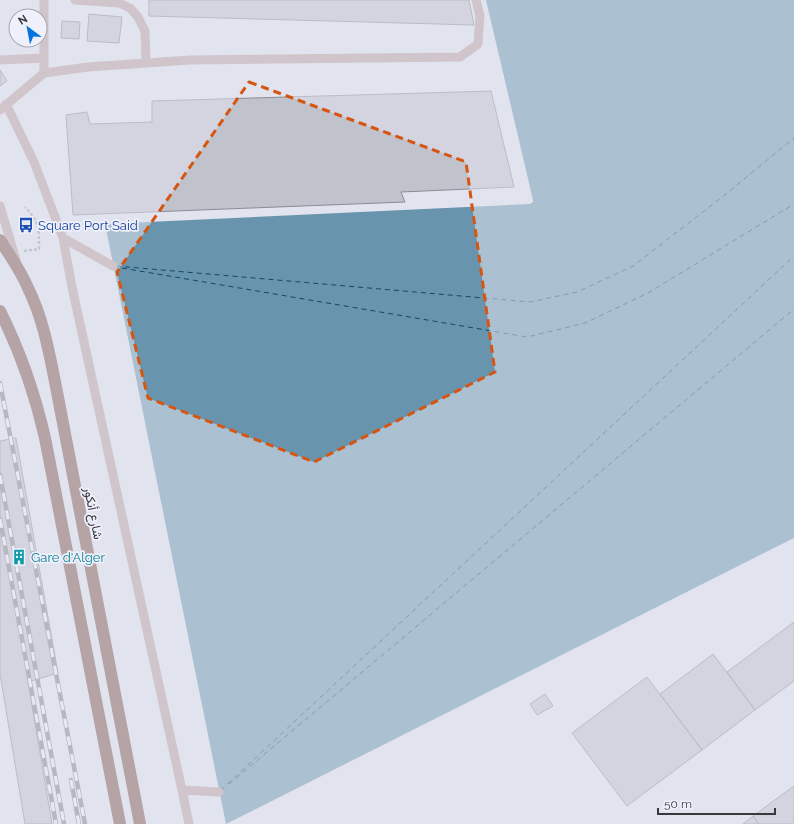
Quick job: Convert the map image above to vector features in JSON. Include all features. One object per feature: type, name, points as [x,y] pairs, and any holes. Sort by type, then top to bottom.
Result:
[{"type":"highway","name":"شارع أنكور","points":[[0,240],[28,288],[35,305],[50,360],[140,824]]},
{"type":"highway","points":[[0,311],[14,340],[29,380],[45,438],[120,824]]},
{"type":"lane","points":[[44,0],[44,73]]},
{"type":"lane","points":[[75,0],[119,3],[130,8],[138,17],[145,31],[146,63]]},
{"type":"lane","points":[[189,824],[72,287],[63,238],[34,162],[3,107],[44,73],[88,67],[190,60],[460,57],[478,44],[480,16],[476,0]]},
{"type":"lane","points":[[0,60],[44,58]]},
{"type":"lane","points":[[0,206],[20,273]]},
{"type":"lane","points":[[63,238],[114,266]]},
{"type":"lane","points":[[182,790],[220,792]]},
{"type":"path","points":[[25,207],[33,215],[38,224],[39,249]]},
{"type":"highlighted area","points":[[249,82],[466,162],[495,372],[314,462],[148,398],[117,272]]},
{"type":"water","points":[[486,0],[794,0],[794,538],[226,824],[105,224],[530,204],[533,200]]},
{"type":"building","points":[[149,0],[469,0],[474,25],[149,16]]},
{"type":"building","points":[[89,14],[122,17],[119,43],[87,41]]},
{"type":"building","points":[[62,21],[80,22],[79,39],[61,38]]},
{"type":"building","points":[[0,70],[7,81],[0,86]]},
{"type":"building","points":[[491,91],[514,187],[401,192],[405,202],[73,215],[66,115],[87,112],[90,124],[152,122],[152,101]]},
{"type":"building","name":"Gare d'Alger","points":[[16,438],[58,673],[28,682],[52,824],[25,824],[0,674],[0,441]]},
{"type":"building","points":[[794,622],[794,681],[755,710],[727,672]]},
{"type":"building","points":[[713,654],[755,710],[702,750],[660,694]]},
{"type":"building","points":[[647,677],[702,750],[627,806],[572,733]]},
{"type":"building","points":[[545,694],[553,706],[537,715],[530,704]]},
{"type":"building","points":[[794,786],[794,824],[759,824],[753,816]]},
{"type":"building","points":[[753,816],[759,824],[743,824]]},
{"type":"ferry route","points":[[116,266],[530,302],[577,292],[633,266],[721,198],[794,138]]},
{"type":"ferry route","points":[[122,268],[527,337],[585,323],[648,293],[794,204]]},
{"type":"ferry route","points":[[221,790],[794,256]]},
{"type":"ferry route","points":[[229,784],[794,309]]},
{"type":"railway","points":[[0,383],[85,824]]},
{"type":"railway","points":[[0,475],[64,824]]},
{"type":"railway","points":[[0,519],[56,824]]},
{"type":"railway","points":[[71,780],[79,824]]},
{"type":"place","name":"Square Port Said","points":[[26,225]]},
{"type":"place","name":"Gare d'Alger","points":[[19,557]]}]
